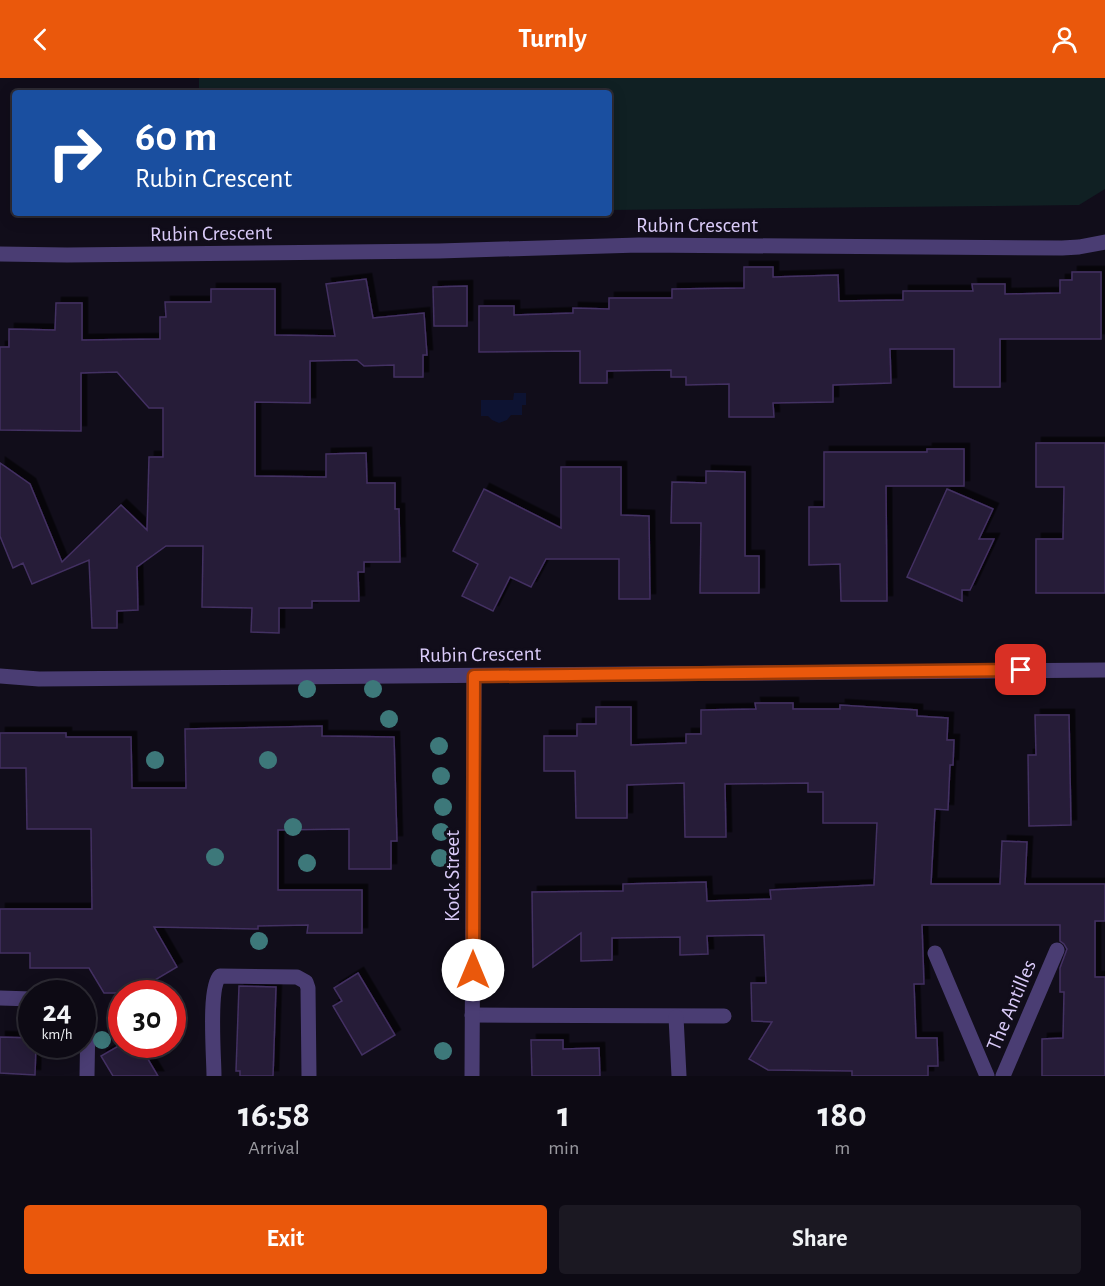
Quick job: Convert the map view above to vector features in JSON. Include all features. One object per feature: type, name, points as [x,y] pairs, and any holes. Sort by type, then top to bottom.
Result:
[{"type":"street","name":"Rubin Crescent","points":[[0,254],[440,252],[639,245],[1062,248],[1105,242]]},
{"type":"street","name":"Rubin Crescent","points":[[0,676],[39,679],[1105,670]]},
{"type":"street","name":"Kock Street","points":[[472,1076],[474,676]]},
{"type":"street","name":"The Antilles","points":[[1003,1076],[1057,950]]},
{"type":"street","name":"The Antilles","points":[[935,953],[987,1076]]},
{"type":"street","points":[[214,1076],[213,995],[220,976],[297,977],[306,982],[308,988],[309,1076]]},
{"type":"street","points":[[0,998],[18,999]]},
{"type":"street","points":[[472,1015],[724,1016]]},
{"type":"street","points":[[676,1017],[679,1076]]},
{"type":"street","points":[[87,1058],[87,1076]]},
{"type":"shaded area","points":[[199,78],[1105,78],[1105,189],[1079,205],[612,210],[612,90],[199,90]]},
{"type":"water","points":[[514,393],[526,393],[526,405],[522,405],[522,415],[511,415],[507,420],[499,423],[488,416],[481,416],[481,400],[513,400]]},
{"type":"building","points":[[744,267],[773,267],[773,277],[838,275],[839,301],[903,300],[903,291],[973,291],[972,284],[1005,284],[1005,294],[1060,293],[1060,280],[1072,280],[1072,272],[1101,272],[1101,339],[1000,339],[1000,387],[954,387],[954,349],[890,349],[891,383],[833,385],[833,402],[773,403],[774,417],[729,417],[729,384],[686,385],[686,377],[671,377],[671,370],[607,371],[607,383],[580,383],[580,351],[479,352],[479,306],[514,306],[514,315],[573,313],[573,308],[609,309],[609,298],[672,298],[672,289],[744,288]]},
{"type":"building","points":[[366,279],[373,318],[424,313],[427,355],[423,355],[423,377],[394,377],[394,365],[364,366],[357,360],[310,361],[310,403],[255,402],[255,476],[326,477],[326,454],[366,453],[367,483],[395,483],[395,509],[399,509],[400,562],[364,562],[364,572],[358,572],[359,601],[312,601],[312,608],[279,608],[279,633],[251,632],[252,608],[202,607],[203,546],[166,546],[137,567],[138,610],[117,611],[117,628],[92,628],[89,560],[32,584],[23,563],[13,568],[0,536],[0,463],[30,484],[62,562],[121,505],[147,530],[149,457],[163,457],[163,408],[149,408],[117,372],[81,373],[81,431],[0,430],[0,347],[9,347],[9,329],[55,330],[56,303],[82,303],[82,340],[160,339],[160,317],[166,317],[165,302],[211,302],[211,289],[275,289],[275,335],[335,336],[326,284]]},
{"type":"building","points":[[467,286],[467,326],[434,326],[433,287]]},
{"type":"building","points":[[1036,443],[1105,443],[1105,593],[1036,593],[1036,539],[1063,539],[1064,487],[1036,487]]},
{"type":"building","points":[[927,449],[964,449],[964,486],[886,486],[887,601],[841,601],[840,564],[809,565],[809,507],[824,507],[824,452],[927,452]]},
{"type":"building","points":[[561,467],[621,467],[621,515],[649,516],[650,599],[619,599],[619,559],[546,559],[531,587],[510,577],[493,611],[462,596],[478,564],[453,551],[484,489],[561,528]]},
{"type":"building","points":[[706,471],[745,472],[745,556],[759,556],[759,593],[700,593],[701,523],[671,523],[672,482],[706,483]]},
{"type":"building","points":[[947,489],[993,509],[979,539],[994,539],[970,590],[962,590],[962,601],[907,577]]},
{"type":"building","points":[[755,703],[793,703],[793,709],[840,709],[840,705],[917,710],[917,716],[948,718],[947,740],[954,740],[953,765],[950,765],[948,810],[935,809],[931,884],[1000,884],[1002,841],[1027,842],[1025,884],[1105,884],[1105,921],[1095,921],[1095,977],[1105,977],[1105,1076],[1042,1076],[1042,1039],[1063,1038],[1064,992],[1060,992],[1060,968],[1067,949],[1060,941],[1060,925],[922,925],[924,984],[914,984],[916,1038],[937,1038],[938,1066],[928,1066],[928,1076],[852,1076],[852,1071],[768,1070],[749,1059],[772,1022],[752,1021],[751,983],[766,983],[764,935],[707,936],[708,954],[680,955],[680,937],[612,938],[612,960],[581,961],[581,933],[533,967],[532,892],[623,891],[623,884],[706,882],[707,901],[771,899],[770,890],[874,885],[877,823],[823,823],[823,792],[808,792],[808,783],[725,784],[726,837],[685,837],[684,783],[627,785],[627,818],[576,818],[575,771],[544,771],[544,736],[577,736],[577,724],[596,724],[596,707],[631,707],[631,745],[686,743],[686,734],[701,734],[701,710],[756,709]]},
{"type":"building","points":[[1035,715],[1069,715],[1071,825],[1029,826],[1028,755],[1036,755]]},
{"type":"building","points":[[322,726],[322,736],[394,737],[397,841],[391,841],[391,869],[349,869],[349,829],[278,830],[278,890],[362,890],[362,933],[307,933],[308,925],[258,926],[258,929],[154,927],[177,967],[155,980],[108,980],[108,993],[104,993],[89,968],[30,968],[30,953],[0,953],[0,909],[92,909],[91,829],[27,829],[26,768],[0,768],[0,733],[66,733],[66,737],[131,737],[132,788],[186,788],[185,729]]},
{"type":"building","points":[[358,973],[395,1035],[362,1055],[333,1006],[342,1001],[334,988]]},
{"type":"building","points":[[239,986],[276,987],[273,1076],[240,1076],[240,1071],[236,1071]]},
{"type":"building","points":[[0,1037],[18,1038],[18,1058],[36,1058],[35,1075],[0,1073]]},
{"type":"building","points":[[531,1040],[563,1040],[563,1049],[599,1048],[600,1076],[532,1076]]},
{"type":"building","points":[[108,1052],[108,1058],[147,1058],[158,1076],[113,1076],[101,1056]]},
{"type":"route","points":[[473,970],[474,676],[1021,670]]}]
